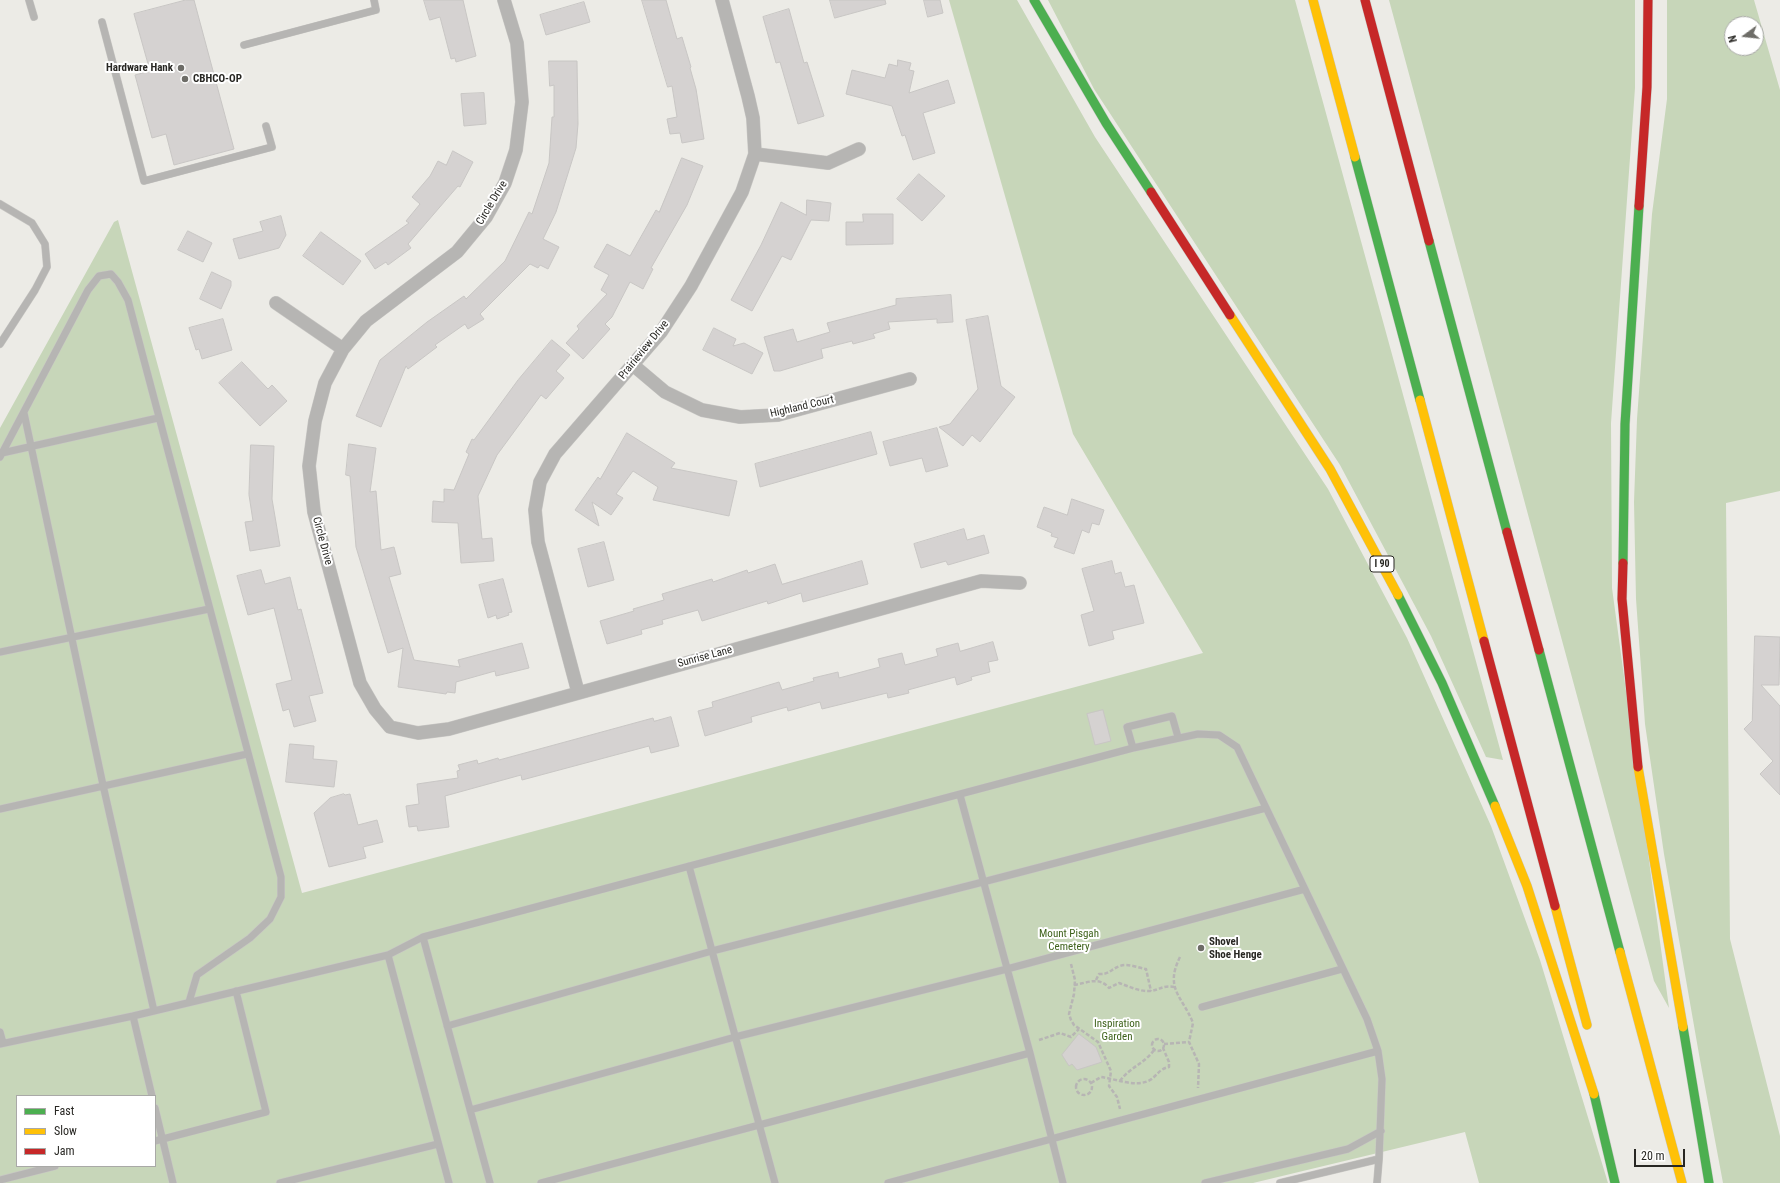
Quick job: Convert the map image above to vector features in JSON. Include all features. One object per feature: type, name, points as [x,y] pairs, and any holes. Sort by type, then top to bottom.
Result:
[{"type":"highway","name":"I 90","points":[[1034,0],[1106,124],[1330,469],[1393,584],[1448,697],[1482,775],[1527,886],[1570,1017],[1594,1098],[1615,1183]]},
{"type":"highway","points":[[1313,0],[1589,1030]]},
{"type":"highway","points":[[1365,0],[1682,1183]]},
{"type":"highway","points":[[1648,0],[1647,87],[1625,424],[1622,600],[1638,764],[1709,1183]]},
{"type":"street","name":"Circle Drive","points":[[390,727],[375,709],[360,683],[314,512],[309,466],[315,421],[325,383],[344,349],[366,321],[456,252],[486,217],[505,184],[516,150],[522,102],[517,43],[504,0]]},
{"type":"street","name":"Prairieview Drive","points":[[578,692],[538,542],[535,510],[540,482],[555,454],[661,332],[691,286],[742,192],[755,154],[753,118],[722,0]]},
{"type":"street","points":[[755,154],[828,164],[859,149]]},
{"type":"street","points":[[276,303],[344,349]]},
{"type":"street","name":"Highland Court","points":[[633,365],[666,392],[702,410],[740,417],[778,415],[910,379]]},
{"type":"street","name":"Sunrise Lane","points":[[390,727],[418,733],[449,729],[981,580],[1020,583]]},
{"type":"lane","points":[[29,0],[34,17]]},
{"type":"lane","points":[[244,45],[376,10],[374,0]]},
{"type":"lane","points":[[102,22],[144,181],[272,148],[266,126]]},
{"type":"lane","points":[[0,204],[32,223],[45,244],[47,267],[35,290],[0,344]]},
{"type":"lane","points":[[1,455],[88,290],[99,276],[110,274],[118,282],[128,300],[247,754],[281,877],[281,897],[270,919],[250,938],[197,975],[189,1002]]},
{"type":"lane","points":[[24,413],[103,785],[154,1011]]},
{"type":"lane","points":[[1,455],[158,418]]},
{"type":"lane","points":[[0,652],[209,609]]},
{"type":"lane","points":[[1133,748],[1126,727],[1172,716],[1178,737]]},
{"type":"lane","points":[[0,1032],[1,1044],[133,1016],[388,955],[423,937],[1133,748],[1178,737],[1198,734],[1219,735],[1237,748],[1367,1019],[1378,1051],[1382,1079],[1381,1131],[1376,1183]]},
{"type":"lane","points":[[0,809],[247,754]]},
{"type":"lane","points":[[960,795],[1030,1053],[1062,1183]]},
{"type":"lane","points":[[447,1026],[712,951],[1266,808]]},
{"type":"lane","points":[[689,866],[775,1183]]},
{"type":"lane","points":[[470,1110],[735,1037],[1007,968],[1305,889]]},
{"type":"lane","points":[[423,937],[490,1183]]},
{"type":"lane","points":[[388,955],[449,1183]]},
{"type":"lane","points":[[1202,1008],[1342,969]]},
{"type":"lane","points":[[156,1141],[266,1112],[236,991]]},
{"type":"lane","points":[[133,1016],[152,1095]]},
{"type":"lane","points":[[888,1183],[1378,1051]]},
{"type":"lane","points":[[541,1183],[1030,1053]]},
{"type":"lane","points":[[156,1112],[173,1183]]},
{"type":"lane","points":[[1205,1183],[1348,1149],[1381,1131]]},
{"type":"lane","points":[[280,1183],[438,1144]]},
{"type":"lane","points":[[1280,1183],[1379,1159]]},
{"type":"lane","points":[[0,1180],[51,1167]]},
{"type":"path","points":[[1067,952],[1074,985],[1074,994],[1069,1014],[1071,1020],[1079,1029],[1098,1042],[1111,1071],[1109,1086],[1117,1097],[1123,1119]]},
{"type":"path","points":[[1180,957],[1173,976],[1174,987],[1193,1023],[1189,1042],[1199,1064],[1198,1088],[1201,1098]]},
{"type":"path","points":[[1096,980],[1099,974],[1106,974],[1121,965],[1128,965],[1146,969],[1151,991]]},
{"type":"path","points":[[1074,985],[1096,980],[1105,983],[1109,988],[1119,983],[1142,990],[1151,991],[1165,985],[1174,987]]},
{"type":"path","points":[[1027,1043],[1060,1034],[1071,1037],[1079,1029]]},
{"type":"path","points":[[1154,1050],[1152,1044],[1155,1039],[1160,1039],[1164,1044]]},
{"type":"path","points":[[1164,1044],[1189,1042]]},
{"type":"path","points":[[1091,1084],[1101,1077],[1126,1083],[1149,1081],[1162,1068],[1168,1067],[1169,1062],[1163,1048],[1164,1044]]},
{"type":"path","points":[[1154,1050],[1158,1051],[1163,1048]]},
{"type":"path","points":[[1120,1081],[1132,1068],[1144,1062],[1154,1050]]},
{"type":"path","points":[[1085,1080],[1091,1084],[1092,1089],[1089,1093],[1082,1095],[1078,1092],[1077,1084],[1080,1081],[1085,1080]]},
{"type":"green space","name":"Mount Pisgah Cemetery","points":[[949,0],[1017,0],[1095,137],[1328,489],[1407,638],[1491,826],[1540,960],[1608,1183],[1479,1183],[1465,1132],[1253,1183],[0,1183],[0,428],[114,222],[118,220],[302,893],[1203,653],[1073,434]]},
{"type":"green space","points":[[1048,0],[1295,0],[1503,760],[1486,757],[1431,636],[1340,465],[1094,89]]},
{"type":"green space","points":[[1389,0],[1635,0],[1635,88],[1611,423],[1612,588],[1669,1008],[1654,981]]},
{"type":"green space","points":[[1667,0],[1754,0],[1759,16],[1724,16],[1724,56],[1764,56],[1764,35],[1780,90],[1780,491],[1726,503],[1730,939],[1780,1136],[1780,1183],[1723,1183],[1664,854],[1645,724],[1636,599],[1634,502],[1637,419],[1652,214],[1667,99]]},
{"type":"building","points":[[186,0],[194,0],[234,149],[174,165],[166,134],[152,138],[135,75],[150,71],[134,14]]},
{"type":"building","points":[[424,0],[463,0],[476,56],[456,62],[455,58],[451,59],[440,17],[430,20]]},
{"type":"building","points":[[642,0],[666,0],[677,39],[682,37],[691,67],[704,139],[682,143],[680,133],[670,134],[667,119],[677,117],[672,86],[668,87]]},
{"type":"building","points":[[830,0],[885,0],[886,4],[835,18]]},
{"type":"building","points":[[924,0],[940,0],[943,13],[928,17]]},
{"type":"building","points":[[584,2],[590,22],[546,35],[540,15]]},
{"type":"building","points":[[789,9],[804,63],[807,62],[824,116],[798,124],[780,62],[776,63],[763,17]]},
{"type":"building","points":[[898,60],[911,63],[909,70],[914,71],[909,93],[948,80],[955,103],[923,113],[935,153],[913,160],[905,135],[902,136],[892,106],[846,94],[852,70],[885,78],[889,64],[897,66]]},
{"type":"building","points":[[549,61],[577,61],[578,124],[576,148],[556,212],[543,239],[559,247],[548,269],[540,265],[538,268],[530,264],[480,314],[484,319],[468,329],[465,324],[435,345],[437,347],[408,369],[406,366],[381,427],[356,416],[380,360],[427,322],[464,296],[466,299],[505,261],[529,212],[532,214],[549,163],[552,117],[554,117],[554,85],[550,86]]},
{"type":"building","points":[[484,93],[486,124],[464,126],[461,94]]},
{"type":"building","points":[[453,151],[473,162],[460,187],[458,186],[408,244],[411,248],[388,265],[386,262],[375,269],[365,254],[409,223],[406,221],[420,204],[412,197],[430,176],[438,161],[446,165]]},
{"type":"building","points":[[682,158],[703,166],[687,205],[651,268],[653,269],[643,289],[630,282],[612,317],[605,324],[610,329],[583,359],[566,343],[579,329],[577,326],[607,294],[601,290],[609,275],[594,267],[607,244],[630,256],[656,210],[659,212]]},
{"type":"building","points":[[919,174],[945,196],[922,221],[897,199]]},
{"type":"building","points":[[807,200],[831,203],[829,221],[811,220],[791,260],[782,256],[752,311],[731,300],[761,245],[781,202],[806,215]]},
{"type":"building","points":[[863,214],[893,214],[893,244],[846,245],[846,222],[863,222]]},
{"type":"building","points":[[281,216],[286,235],[279,248],[239,259],[233,239],[263,231],[260,222]]},
{"type":"building","points":[[188,231],[212,243],[203,262],[178,250]]},
{"type":"building","points":[[321,232],[361,261],[343,285],[303,256]]},
{"type":"building","points":[[212,272],[231,281],[231,286],[221,309],[200,299]]},
{"type":"building","points":[[951,295],[953,322],[937,323],[937,319],[888,322],[890,329],[873,334],[875,338],[853,344],[852,341],[821,349],[823,358],[780,371],[774,371],[764,337],[793,329],[797,342],[830,332],[827,323],[896,305],[896,299]]},
{"type":"building","points":[[988,316],[1001,386],[1015,397],[980,442],[972,435],[963,446],[939,427],[950,424],[978,389],[966,320]]},
{"type":"building","points":[[223,319],[232,350],[202,359],[199,349],[196,350],[189,328]]},
{"type":"building","points":[[714,328],[736,339],[733,346],[744,343],[763,353],[752,374],[703,350]]},
{"type":"building","points":[[552,340],[570,355],[556,371],[564,378],[546,399],[541,395],[497,455],[478,496],[482,539],[492,538],[494,561],[461,563],[458,523],[432,522],[433,501],[444,502],[444,489],[454,490],[469,454],[466,452],[472,439],[474,440],[518,380]]},
{"type":"building","points":[[242,362],[268,389],[272,385],[287,401],[260,426],[219,383]]},
{"type":"building","points":[[937,428],[948,466],[926,472],[922,458],[890,466],[883,442]]},
{"type":"building","points":[[871,432],[877,454],[760,487],[755,464]]},
{"type":"building","points":[[627,433],[675,463],[671,468],[737,481],[729,516],[653,500],[658,487],[633,471],[616,494],[623,498],[611,515],[592,502],[599,526],[575,510],[598,477],[600,479]]},
{"type":"building","points":[[349,444],[376,448],[370,492],[376,491],[381,550],[394,547],[401,574],[389,577],[414,660],[460,667],[458,660],[522,643],[529,668],[496,676],[495,671],[456,682],[455,693],[447,692],[446,694],[398,687],[403,648],[388,653],[356,547],[350,476],[346,475]]},
{"type":"building","points":[[251,445],[274,446],[272,499],[280,546],[250,551],[245,522],[253,521],[249,495]]},
{"type":"building","points":[[1072,499],[1104,510],[1099,525],[1092,523],[1089,533],[1082,530],[1074,554],[1054,547],[1058,538],[1051,536],[1052,533],[1037,527],[1044,507],[1067,515]]},
{"type":"building","points":[[964,529],[967,540],[984,535],[989,553],[948,565],[946,561],[921,568],[914,544]]},
{"type":"building","points":[[604,542],[614,580],[588,587],[578,549]]},
{"type":"building","points":[[862,561],[868,584],[803,602],[801,593],[768,604],[767,601],[702,621],[698,610],[662,620],[663,624],[641,630],[642,634],[607,644],[600,621],[664,600],[662,594],[712,579],[713,582],[747,570],[748,573],[775,564],[782,584]]},
{"type":"building","points":[[1112,561],[1115,574],[1121,572],[1125,587],[1134,585],[1144,623],[1112,631],[1114,639],[1089,646],[1081,615],[1094,611],[1082,569]]},
{"type":"building","points":[[261,570],[265,584],[290,577],[298,610],[301,609],[323,693],[309,696],[316,721],[294,727],[289,709],[283,711],[276,684],[292,680],[274,608],[248,615],[237,576]]},
{"type":"building","points":[[503,579],[512,612],[508,613],[509,615],[497,619],[496,615],[488,618],[479,585]]},
{"type":"building","points":[[1755,636],[1780,637],[1779,685],[1761,685],[1780,706],[1780,795],[1760,774],[1773,761],[1744,729],[1752,721]]},
{"type":"building","points":[[993,642],[998,660],[988,662],[990,672],[971,677],[972,680],[957,685],[955,677],[908,690],[909,693],[888,698],[887,693],[822,709],[820,702],[788,711],[787,707],[751,717],[752,722],[705,736],[698,711],[713,707],[712,702],[779,682],[782,690],[814,681],[813,678],[838,672],[839,678],[880,667],[878,659],[902,653],[905,665],[938,656],[936,649],[958,643],[960,651]]},
{"type":"building","points":[[1103,710],[1111,741],[1095,745],[1087,714]]},
{"type":"building","points":[[671,717],[679,746],[651,753],[649,746],[522,780],[521,775],[445,796],[449,827],[418,831],[417,826],[409,827],[406,806],[419,804],[417,784],[458,778],[457,771],[460,770],[458,765],[477,760],[478,764],[498,758],[499,760],[653,718],[654,721]]},
{"type":"building","points":[[290,744],[314,746],[313,759],[337,761],[334,787],[286,782]]},
{"type":"building","points":[[350,794],[358,825],[377,820],[383,842],[363,847],[366,858],[329,867],[314,813],[330,798]]},
{"type":"building","points":[[1079,1034],[1096,1047],[1102,1062],[1077,1070],[1072,1064],[1069,1066],[1062,1055]]},
{"type":"traffic: fast","points":[[1034,0],[1106,123],[1151,192]]},
{"type":"traffic: fast","points":[[1355,157],[1420,400]]},
{"type":"traffic: fast","points":[[1623,563],[1625,424],[1639,206]]},
{"type":"traffic: fast","points":[[1429,241],[1507,532]]},
{"type":"traffic: fast","points":[[1398,595],[1442,683],[1495,806]]},
{"type":"traffic: fast","points":[[1539,650],[1620,952]]},
{"type":"traffic: fast","points":[[1683,1027],[1709,1183]]},
{"type":"traffic: fast","points":[[1594,1094],[1615,1183]]},
{"type":"traffic: slow","points":[[1313,0],[1355,157]]},
{"type":"traffic: slow","points":[[1230,315],[1330,469],[1398,595]]},
{"type":"traffic: slow","points":[[1420,400],[1484,641]]},
{"type":"traffic: slow","points":[[1638,767],[1683,1027]]},
{"type":"traffic: slow","points":[[1495,806],[1527,886],[1594,1094]]},
{"type":"traffic: slow","points":[[1555,906],[1587,1025]]},
{"type":"traffic: slow","points":[[1620,952],[1682,1183]]},
{"type":"traffic: jam","points":[[1365,0],[1429,241]]},
{"type":"traffic: jam","points":[[1639,206],[1647,87],[1648,0]]},
{"type":"traffic: jam","points":[[1151,192],[1230,315]]},
{"type":"traffic: jam","points":[[1507,532],[1539,650]]},
{"type":"traffic: jam","points":[[1623,563],[1622,599],[1638,767]]},
{"type":"traffic: jam","points":[[1484,641],[1555,906]]},
{"type":"place","name":"Hardware Hank","points":[[181,68]]},
{"type":"place","name":"CBHCO-OP","points":[[185,79]]},
{"type":"place","name":"Shovel Shoe Henge","points":[[1201,948]]},
{"type":"park label","name":"Inspiration Garden","points":[[1117,1030]]}]
